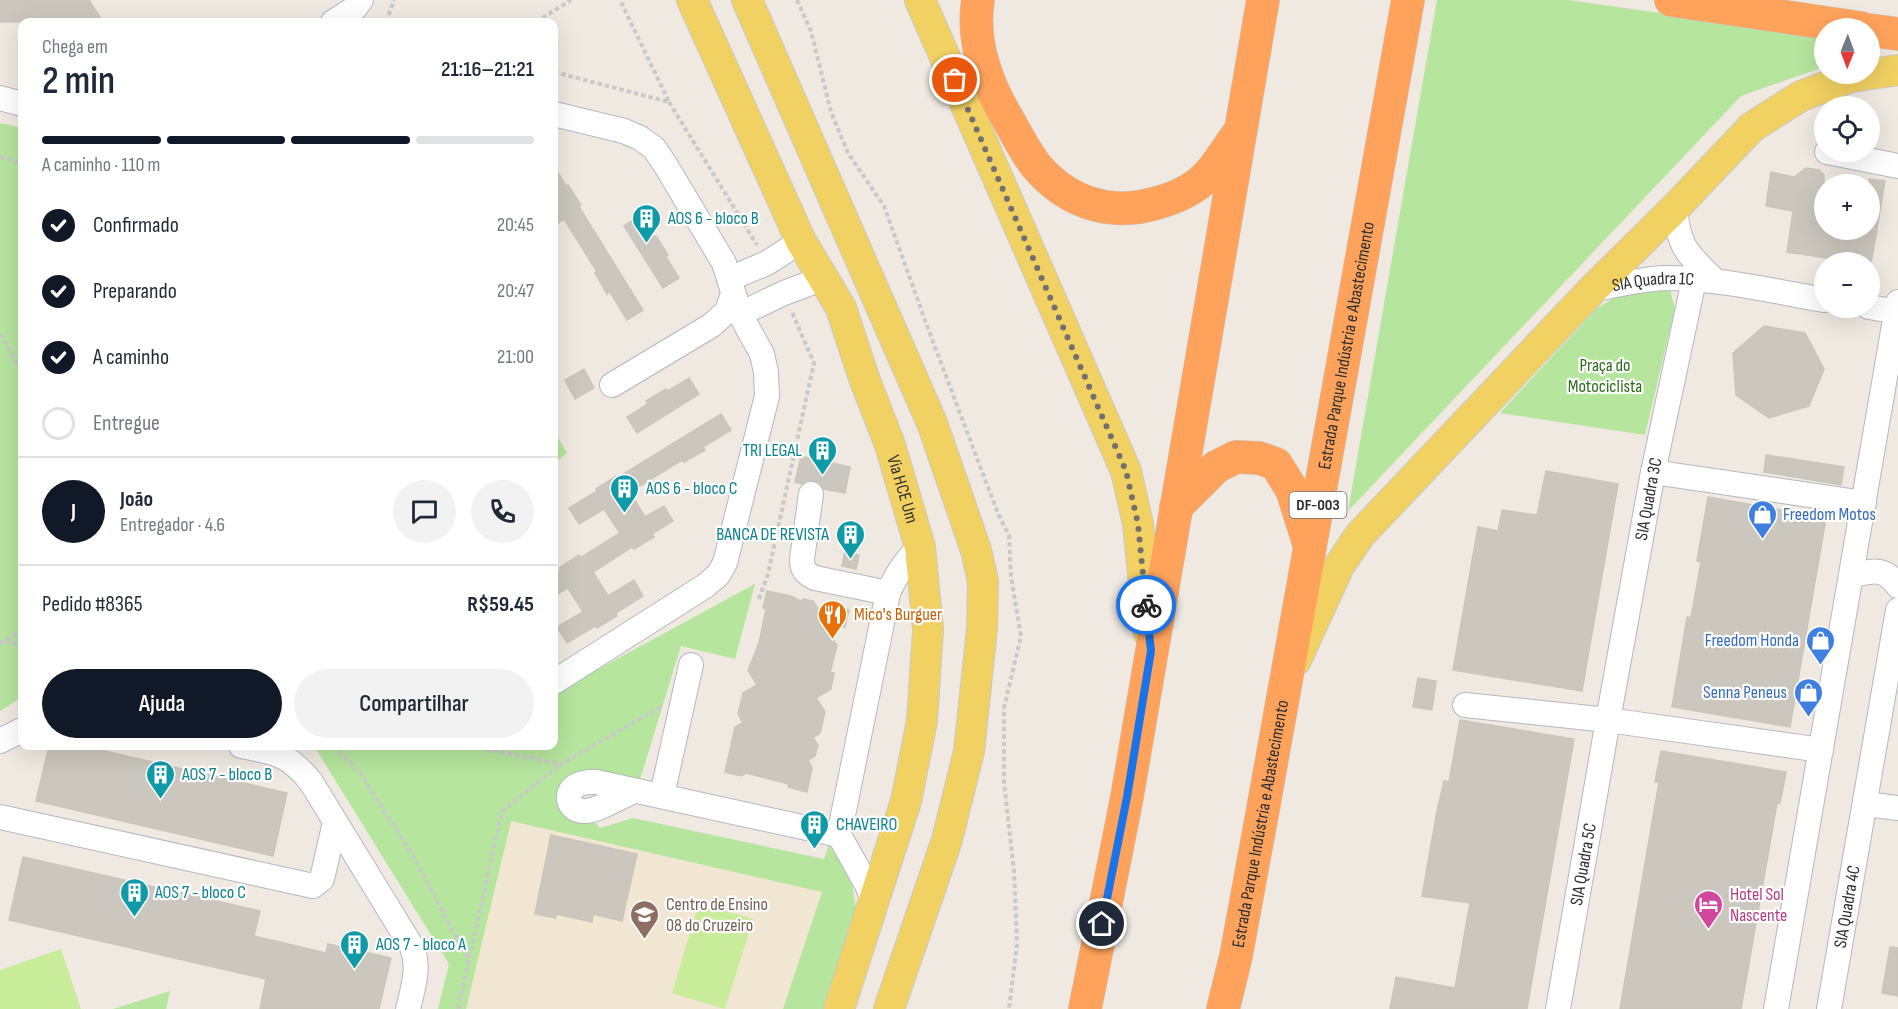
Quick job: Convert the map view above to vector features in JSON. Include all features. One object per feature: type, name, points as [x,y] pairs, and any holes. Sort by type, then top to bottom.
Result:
[{"type":"highway","points":[[978,0],[976,12],[981,56],[995,97],[1038,168],[1065,192],[1080,201],[1099,207],[1140,208],[1180,195],[1196,186],[1209,174],[1242,128]]},
{"type":"highway","points":[[1085,1009],[1127,797],[1263,0]]},
{"type":"highway","name":"Estrada Parque Indústria e Abastecimento","points":[[1223,1009],[1236,956],[1311,549],[1408,0]]},
{"type":"highway","points":[[1671,0],[1814,21]]},
{"type":"highway","points":[[1880,32],[1898,34]]},
{"type":"highway","points":[[1176,507],[1216,467],[1236,457],[1259,458],[1276,464],[1292,490],[1311,549]]},
{"type":"main road","name":"Via HCE Um","points":[[692,0],[801,241],[841,308],[864,378],[890,445],[920,547],[928,629],[922,721],[906,801],[839,1009]]},
{"type":"main road","points":[[747,0],[932,423],[976,550],[983,581],[982,629],[969,751],[947,840],[889,1009]]},
{"type":"main road","points":[[920,0],[1126,471],[1138,524],[1151,651]]},
{"type":"main road","points":[[1285,685],[1339,566],[1360,535],[1592,290],[1752,127],[1801,96],[1851,77],[1898,70]]},
{"type":"main road","points":[[864,378],[878,396],[889,402],[900,401],[911,395],[917,387]]},
{"type":"main road","points":[[890,445],[898,435],[932,423]]},
{"type":"street","points":[[339,18],[355,8],[361,0]]},
{"type":"street","points":[[0,98],[18,103]]},
{"type":"street","points":[[558,115],[624,131],[654,148],[720,257],[734,296],[762,354],[766,372],[767,396],[724,562],[718,575],[705,586],[558,677]]},
{"type":"street","points":[[1878,162],[1898,166]]},
{"type":"street","name":"SIA Quadra 1C","points":[[1675,208],[1677,231],[1683,247],[1705,280]]},
{"type":"street","points":[[612,385],[712,325],[727,311],[734,296],[767,263],[801,241]]},
{"type":"street","points":[[734,296],[784,294],[824,278]]},
{"type":"street","name":"SIA Quadra 1C","points":[[1592,290],[1632,281],[1665,278],[1705,280],[1814,298]]},
{"type":"street","name":"SIA Quadra 3C","points":[[1608,720],[1653,472],[1705,280]]},
{"type":"street","points":[[1776,1009],[1898,309],[1880,308]]},
{"type":"street","points":[[1653,472],[1864,503]]},
{"type":"street","points":[[811,494],[802,559],[802,567],[806,574],[815,578],[888,593]]},
{"type":"street","points":[[874,902],[839,835],[888,593],[898,572],[910,555],[920,547]]},
{"type":"street","points":[[1851,576],[1872,571],[1885,573],[1898,586]]},
{"type":"street","name":"SIA Quadra 4C","points":[[1829,1009],[1866,804],[1889,725],[1898,610]]},
{"type":"street","points":[[662,795],[691,666]]},
{"type":"street","points":[[1464,705],[1608,720],[1821,750]]},
{"type":"street","name":"SIA Quadra 5C","points":[[1558,1009],[1608,720]]},
{"type":"street","points":[[0,741],[18,732]]},
{"type":"street","points":[[258,750],[283,756],[300,767],[412,947],[417,960],[408,1009]]},
{"type":"street","points":[[634,791],[662,795],[839,835]]},
{"type":"street","points":[[1866,804],[1898,808]]},
{"type":"street","points":[[0,817],[313,886],[322,879],[335,822]]},
{"type":"street","points":[[1236,956],[1238,1009]]},
{"type":"path","points":[[387,18],[394,0]]},
{"type":"path","points":[[542,18],[571,0]]},
{"type":"path","points":[[558,73],[669,102],[620,0]]},
{"type":"path","points":[[0,158],[18,162]]},
{"type":"path","points":[[0,334],[18,364]]},
{"type":"path","points":[[2,643],[18,633]]},
{"type":"path","points":[[2,643],[18,645]]},
{"type":"path","points":[[458,1009],[502,811],[561,764],[685,693]]},
{"type":"path","points":[[337,750],[358,770],[413,856],[469,961]]},
{"type":"path","points":[[491,750],[561,764]]},
{"type":"shaded area","name":"Centro de Ensino 08 do Cruzeiro","points":[[510,821],[823,892],[783,1009],[466,1009]]},
{"type":"green space","points":[[1437,0],[1568,0],[1814,35],[1814,70],[1741,96],[1348,511]]},
{"type":"green space","points":[[0,123],[18,127],[18,700],[0,711]]},
{"type":"green space","name":"Praça do Motociclista","points":[[1636,285],[1670,291],[1675,308],[1645,435],[1500,413],[1597,308]]},
{"type":"green space","points":[[558,438],[567,453],[558,460]]},
{"type":"green space","points":[[755,584],[735,659],[681,646],[639,783],[605,771],[575,776],[573,818],[595,822],[600,828],[633,818],[824,859],[829,845],[851,878],[857,915],[826,1009],[783,1009],[822,892],[511,821],[466,1009],[438,1009],[449,964],[316,750],[558,750],[558,691]]},
{"type":"green space","points":[[699,903],[753,919],[725,1009],[672,993]]},
{"type":"green space","points":[[61,949],[81,1009],[0,1009],[0,970]]},
{"type":"green space","points":[[170,991],[166,1009],[113,1009]]},
{"type":"building","points":[[0,0],[89,0],[100,18],[18,18],[18,22],[0,22]]},
{"type":"building","points":[[1806,168],[1819,170],[1823,174],[1814,174],[1814,240],[1875,240],[1873,252],[1814,252],[1814,256],[1787,252],[1793,211],[1766,206],[1771,172],[1794,177]]},
{"type":"building","points":[[558,173],[581,205],[579,207],[643,310],[627,320],[610,292],[607,294],[595,273],[597,272],[564,219],[558,223]]},
{"type":"building","points":[[1880,180],[1885,181],[1880,210]]},
{"type":"building","points":[[640,216],[668,255],[666,257],[679,278],[663,288],[624,226]]},
{"type":"building","points":[[1764,326],[1805,333],[1824,369],[1809,406],[1769,418],[1736,395],[1733,353]]},
{"type":"building","points":[[584,369],[594,388],[575,399],[565,380]]},
{"type":"building","points":[[689,378],[699,394],[637,433],[627,417],[648,404],[646,401]]},
{"type":"building","name":"AOS 6 - bloco C","points":[[721,414],[731,430],[703,447],[705,450],[684,462],[682,460],[630,492],[645,517],[664,506],[673,521],[652,534],[654,537],[634,549],[632,547],[593,572],[608,596],[634,580],[643,596],[616,613],[617,616],[567,643],[558,626],[583,612],[568,588],[558,594],[558,572],[561,570],[559,568],[620,533],[604,509],[579,524],[569,508],[616,476],[617,478]]},
{"type":"building","points":[[1766,455],[1844,467],[1841,485],[1764,472]]},
{"type":"building","name":"TRI LEGAL","points":[[801,456],[850,467],[845,493],[824,489],[814,480],[802,484],[795,482]]},
{"type":"building","points":[[1546,471],[1618,484],[1582,691],[1453,670],[1478,527],[1498,531],[1502,510],[1537,515]]},
{"type":"building","points":[[1708,497],[1826,518],[1790,727],[1672,707],[1687,617],[1691,618],[1701,562],[1697,561]]},
{"type":"building","name":"BANCA DE REVISTA","points":[[845,551],[859,555],[856,569],[842,566]]},
{"type":"building","points":[[767,591],[791,596],[800,601],[803,599],[813,601],[819,610],[826,604],[849,610],[845,627],[823,627],[837,645],[830,673],[834,673],[831,689],[816,698],[825,712],[820,733],[813,738],[818,745],[815,756],[808,760],[812,768],[807,792],[788,787],[789,784],[746,773],[741,776],[725,772],[735,727],[743,723],[738,714],[743,693],[757,685],[748,670],[759,643]]},
{"type":"building","points":[[1418,678],[1436,681],[1432,710],[1413,707]]},
{"type":"building","points":[[1460,720],[1574,739],[1527,1009],[1390,1009],[1396,977],[1455,988],[1470,903],[1422,896],[1437,811],[1444,781],[1449,782]]},
{"type":"building","name":"AOS 7 - bloco B","points":[[48,750],[100,750],[287,793],[273,856],[36,801]]},
{"type":"building","points":[[1661,751],[1786,772],[1780,803],[1777,803],[1741,1009],[1620,1009],[1659,782],[1655,782]]},
{"type":"building","points":[[551,835],[637,854],[622,921],[593,914],[592,922],[556,914],[556,918],[535,914]]},
{"type":"building","name":"AOS 7 - bloco C","points":[[23,857],[260,911],[254,936],[326,953],[328,944],[391,958],[379,1009],[260,1009],[266,979],[9,920]]},
{"type":"building","points":[[1890,947],[1898,948],[1898,996],[1882,993]]},
{"type":"way so far","points":[[955,80],[1126,471],[1138,524],[1146,605]]},
{"type":"place","name":"AOS 6 - bloco B","points":[[647,244]]},
{"type":"place","name":"TRI LEGAL","points":[[823,476]]},
{"type":"place","name":"AOS 6 - bloco C","points":[[625,514]]},
{"type":"place","name":"Freedom Motos","points":[[1762,540]]},
{"type":"place","name":"BANCA DE REVISTA","points":[[850,560]]},
{"type":"place","name":"Mico's Burguer","points":[[833,640]]},
{"type":"place","name":"Freedom Honda","points":[[1820,666]]},
{"type":"place","name":"Senna Peneus","points":[[1808,718]]},
{"type":"place","name":"AOS 7 - bloco B","points":[[161,800]]},
{"type":"place","name":"CHAVEIRO","points":[[815,850]]},
{"type":"place","name":"AOS 7 - bloco C","points":[[134,918]]},
{"type":"place","name":"Hotel Sol Nascente","points":[[1709,930]]},
{"type":"place","name":"Centro de Ensino 08 do Cruzeiro","points":[[645,940]]},
{"type":"place","name":"AOS 7 - bloco A","points":[[355,970]]},
{"type":"route","points":[[1102,924],[1127,797],[1151,651],[1146,605]]}]
